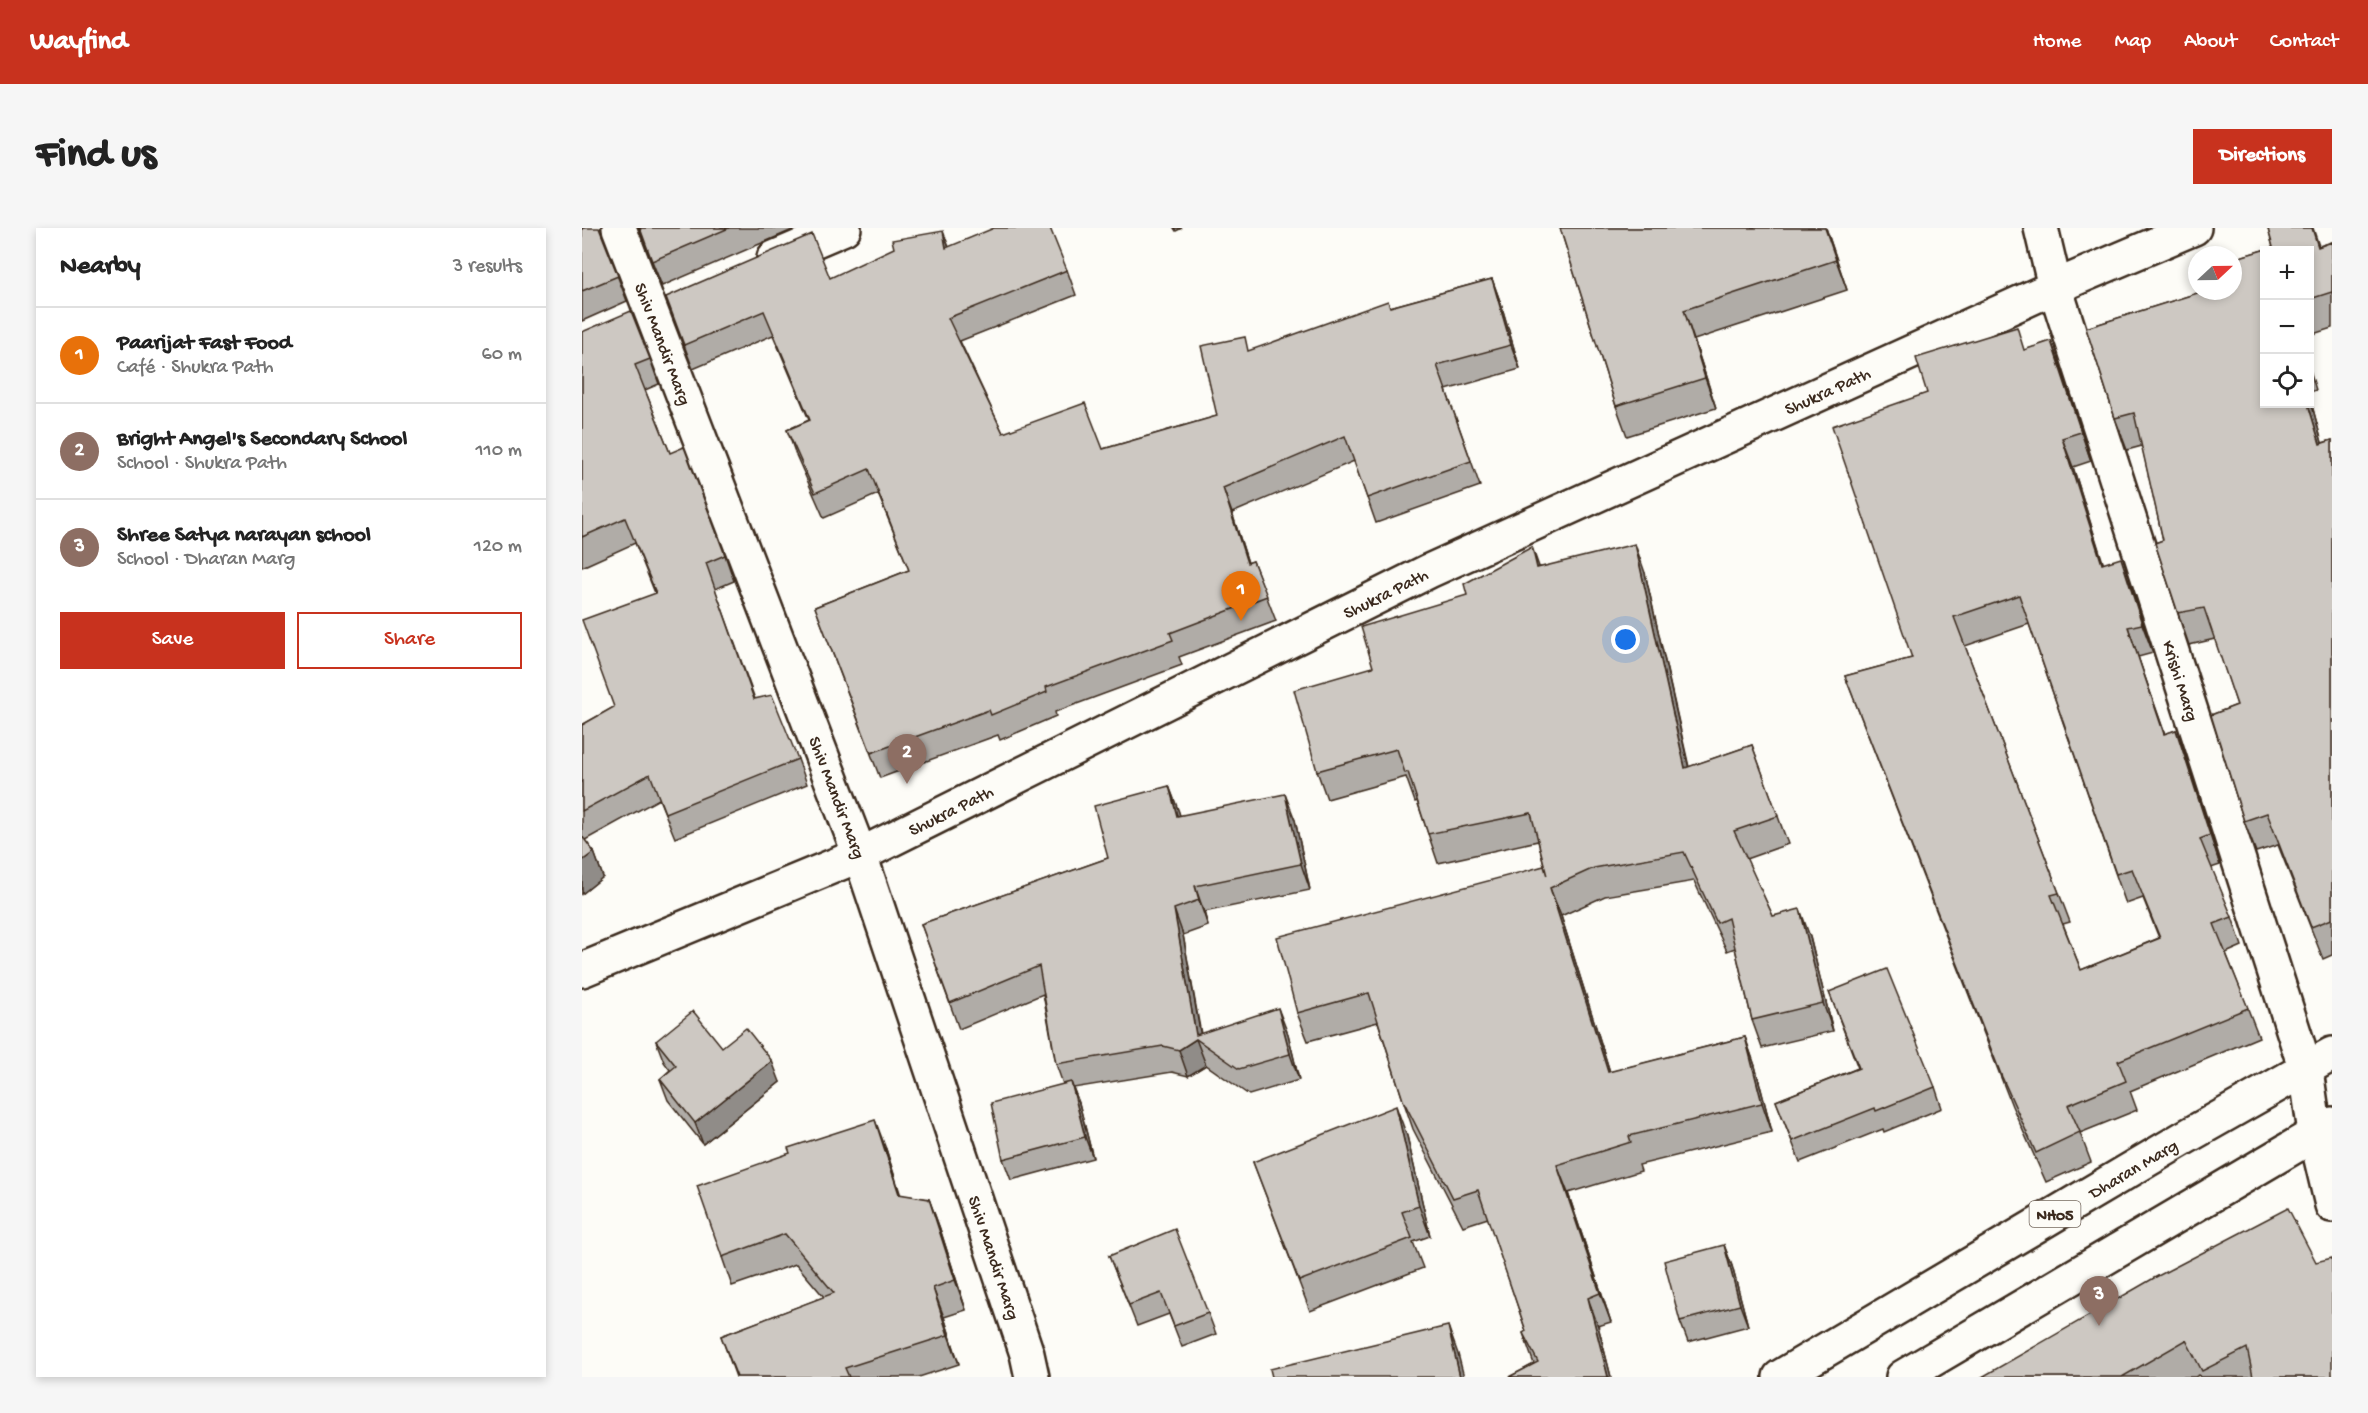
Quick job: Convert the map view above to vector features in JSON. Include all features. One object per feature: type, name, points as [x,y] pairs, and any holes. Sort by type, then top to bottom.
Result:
[{"type":"street","name":"Shiv Mandir Marg","points":[[619,228],[860,855],[1027,1353],[1032,1377]]},
{"type":"street","points":[[747,269],[844,228]]},
{"type":"street","name":"Krishi Marg","points":[[2041,228],[2055,287],[2319,1062],[2332,1204]]},
{"type":"street","name":"Shukra Path","points":[[582,970],[860,855],[1429,571],[2055,287],[2194,228]]},
{"type":"street","points":[[621,323],[682,297]]},
{"type":"street","name":"Dharan Marg","points":[[1780,1377],[2184,1138],[2319,1062]]},
{"type":"street","points":[[1904,1377],[2324,1129]]},
{"type":"building","points":[[582,228],[599,228],[618,276],[582,291]]},
{"type":"building","points":[[640,228],[729,228],[652,261]]},
{"type":"building","points":[[994,228],[1050,228],[1067,270],[948,318],[1003,433],[1085,403],[1103,449],[1217,416],[1201,346],[1245,337],[1248,351],[1388,301],[1390,307],[1492,279],[1511,345],[1437,365],[1471,461],[1367,498],[1345,436],[1223,488],[1247,563],[1253,561],[1267,596],[1170,633],[1173,640],[1046,687],[1047,692],[991,715],[989,710],[871,753],[815,607],[909,570],[869,469],[815,493],[787,430],[810,420],[764,311],[684,345],[666,297],[812,234],[830,278],[894,248],[892,240],[943,231],[946,248]]},
{"type":"building","points":[[1560,228],[1825,228],[1836,260],[1684,310],[1705,378],[1616,406]]},
{"type":"building","points":[[2312,228],[2318,247],[2332,242],[2332,292],[2314,298],[2314,246],[2273,246],[2268,229]]},
{"type":"building","points":[[2260,251],[2260,408],[2309,408],[2320,444],[2332,440],[2332,919],[2311,927],[2267,813],[2244,821],[2211,715],[2237,705],[2204,608],[2178,613],[2155,543],[2163,540],[2134,413],[2115,418],[2086,328],[2188,296],[2188,300],[2242,300],[2242,256]]},
{"type":"building","points":[[631,311],[650,359],[635,365],[670,453],[684,447],[725,555],[706,563],[754,699],[772,695],[798,759],[665,813],[650,774],[582,811],[582,725],[614,707],[582,620],[656,593],[625,518],[582,537],[582,332]]},
{"type":"building","points":[[2017,327],[2024,350],[2051,341],[2081,432],[2062,438],[2102,564],[2121,558],[2142,624],[2128,627],[2164,734],[2176,730],[2210,835],[2200,839],[2232,917],[2214,924],[2248,1008],[2118,1061],[2126,1081],[2068,1105],[2080,1132],[2036,1153],[2002,1077],[1845,676],[1912,658],[1832,426],[1927,393],[1916,358]],"holes":[[[2019,595],[2116,874],[2132,869],[2160,938],[2081,970],[2051,895],[2059,893],[1954,617]]]},
{"type":"building","points":[[1635,544],[1685,768],[1752,745],[1778,816],[1734,831],[1773,916],[1800,909],[1823,1003],[1752,1020],[1728,918],[1717,923],[1684,852],[1594,868],[1550,888],[1608,1072],[1745,1037],[1762,1103],[1629,1136],[1631,1142],[1557,1165],[1600,1293],[1588,1298],[1608,1377],[1509,1377],[1538,1362],[1523,1333],[1526,1331],[1478,1190],[1453,1198],[1403,1100],[1369,993],[1297,1013],[1277,937],[1544,866],[1547,876],[1531,813],[1428,834],[1408,772],[1405,773],[1397,749],[1317,771],[1294,690],[1373,667],[1361,627],[1467,595],[1464,584],[1532,547],[1537,568]]},
{"type":"building","points":[[1169,786],[1177,816],[1285,794],[1301,864],[1195,886],[1199,900],[1174,909],[1196,1035],[1278,1008],[1290,1054],[1239,1069],[1196,1039],[1179,1050],[1163,1046],[1056,1064],[1039,966],[950,1003],[921,924],[1108,858],[1094,806]]},
{"type":"building","points":[[582,836],[594,852],[582,861]]},
{"type":"building","points":[[1887,969],[1935,1087],[1792,1141],[1776,1101],[1859,1068],[1829,992]]},
{"type":"building","points":[[693,1011],[722,1047],[746,1028],[772,1061],[695,1123],[660,1079],[676,1066],[656,1041]]},
{"type":"building","points":[[1071,1082],[1085,1137],[1003,1159],[991,1103]]},
{"type":"building","points":[[1396,1106],[1419,1206],[1402,1212],[1412,1238],[1299,1281],[1253,1162]]},
{"type":"building","points":[[875,1120],[899,1194],[929,1199],[955,1280],[933,1288],[948,1335],[845,1368],[849,1377],[737,1377],[721,1336],[834,1293],[785,1234],[722,1257],[697,1186],[790,1153],[788,1148]]},
{"type":"building","points":[[2288,1208],[2316,1262],[2332,1258],[2332,1377],[2253,1377],[2247,1348],[2202,1371],[2186,1340],[2122,1377],[1982,1377],[2154,1278]]},
{"type":"building","points":[[1175,1229],[1208,1313],[1174,1326],[1161,1293],[1129,1305],[1109,1256]]},
{"type":"building","points":[[1724,1245],[1740,1305],[1680,1321],[1664,1261]]},
{"type":"building","points":[[1448,1326],[1460,1377],[1272,1377],[1270,1369]]},
{"type":"place","name":"Paarijat Fast Food","points":[[1241,621]]},
{"type":"place","name":"Bright Angel's Secondary School","points":[[907,784]]},
{"type":"place","name":"Shree Satya narayan school","points":[[2099,1326]]}]
